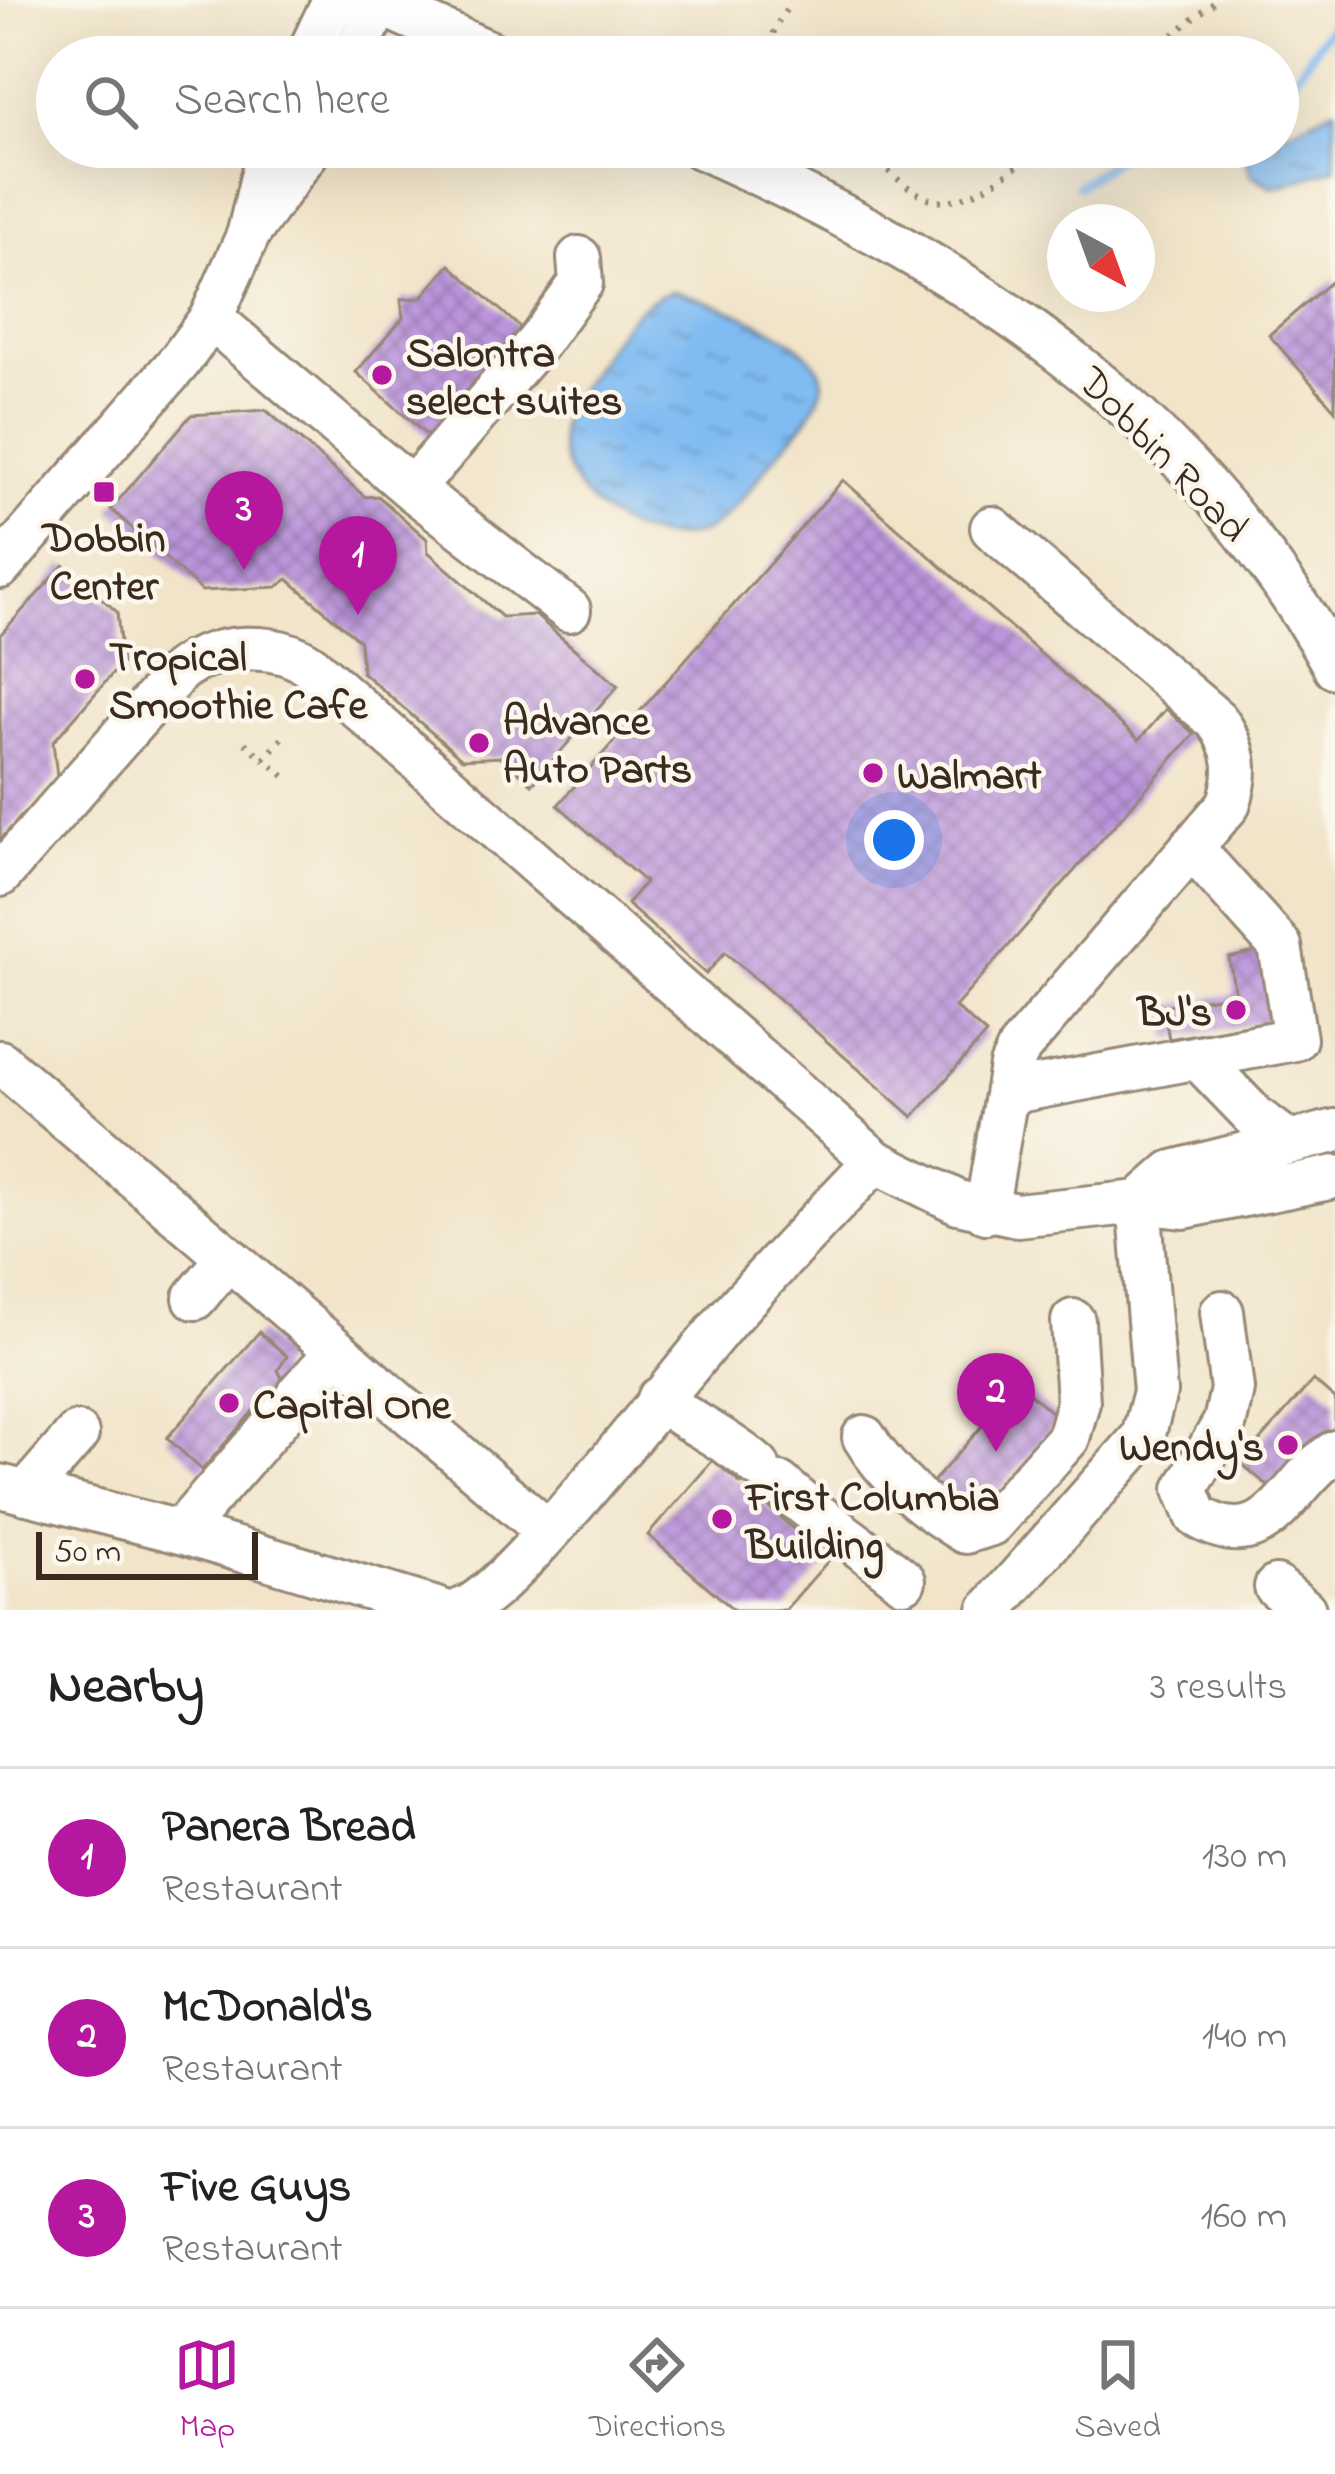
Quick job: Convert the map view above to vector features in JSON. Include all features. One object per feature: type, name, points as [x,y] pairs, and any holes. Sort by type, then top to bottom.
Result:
[{"type":"street","points":[[318,36],[334,0]]},
{"type":"street","points":[[363,36],[377,1],[453,36]]},
{"type":"street","points":[[0,567],[211,319],[249,233],[263,168]]},
{"type":"street","points":[[249,233],[296,168]]},
{"type":"street","name":"Dobbin Road","points":[[744,168],[896,241],[1049,339],[1118,397],[1244,530],[1305,614],[1335,667]]},
{"type":"street","points":[[412,489],[553,321],[580,283],[579,258]]},
{"type":"street","points":[[211,319],[412,489],[569,610]]},
{"type":"street","points":[[986,1212],[1020,1047],[1228,805],[1236,783],[1228,735],[992,528]]},
{"type":"street","points":[[0,875],[194,658],[210,652],[298,656],[875,1161],[986,1212],[1046,1216],[1139,1202],[1184,1207],[1335,1177]]},
{"type":"street","points":[[1007,1093],[1295,1039],[1280,946],[1192,847]]},
{"type":"street","points":[[1197,1057],[1255,1116],[1289,1142]]},
{"type":"street","points":[[0,1062],[547,1531]]},
{"type":"street","points":[[1139,1202],[1173,1172],[1335,1131]]},
{"type":"street","points":[[460,1610],[484,1598],[547,1531],[659,1399],[875,1161]]},
{"type":"street","points":[[990,1610],[1143,1437],[1155,1392],[1139,1202]]},
{"type":"street","points":[[195,1298],[228,1258]]},
{"type":"street","points":[[1222,1312],[1232,1389],[1225,1422],[1186,1489],[1197,1516],[1225,1529],[1258,1526],[1335,1452]]},
{"type":"street","points":[[864,1437],[881,1466],[951,1524],[965,1532],[991,1524],[1068,1438],[1076,1421],[1073,1322]]},
{"type":"street","points":[[180,1532],[337,1351]]},
{"type":"street","points":[[659,1399],[705,1434],[732,1443],[843,1540],[869,1552],[904,1581]]},
{"type":"street","points":[[13,1489],[77,1434]]},
{"type":"street","points":[[13,1489],[180,1532],[440,1610]]},
{"type":"path","points":[[1172,36],[1217,0]]},
{"type":"path","points":[[773,36],[788,7]]},
{"type":"path","points":[[887,168],[926,199],[976,191],[1009,168]]},
{"type":"path","points":[[264,759],[285,735]]},
{"type":"path","points":[[245,743],[284,776]]},
{"type":"water","points":[[1335,108],[1335,168],[1274,188],[1251,175],[1249,168],[1299,168],[1299,126]]},
{"type":"water","points":[[674,291],[737,313],[784,337],[817,366],[823,382],[804,423],[730,513],[687,537],[660,537],[607,515],[585,496],[569,473],[560,447],[562,420],[572,399],[611,342],[650,301]]},
{"type":"building","points":[[450,265],[524,331],[430,438],[356,372],[403,318],[401,299],[421,298]]},
{"type":"building","points":[[1335,278],[1335,410],[1269,335]]},
{"type":"building","points":[[266,410],[365,497],[378,496],[427,539],[428,552],[502,617],[535,615],[618,686],[532,784],[502,757],[462,759],[362,672],[360,641],[288,579],[277,587],[202,591],[111,509],[191,415]]},
{"type":"building","name":"Walmart","points":[[843,480],[1139,740],[1166,709],[1194,734],[955,1007],[986,1034],[913,1117],[725,952],[706,974],[627,904],[645,882],[558,805]]},
{"type":"building","points":[[64,565],[117,612],[122,663],[53,742],[57,777],[0,840],[0,635]]},
{"type":"building","name":"BJ's","points":[[1260,951],[1309,1014],[1169,1039],[1163,1006],[1235,994],[1229,958]]},
{"type":"building","name":"Capital One","points":[[259,1332],[287,1356],[278,1370],[282,1378],[317,1409],[301,1426],[266,1396],[202,1470],[167,1438]]},
{"type":"building","name":"Wendy's","points":[[1313,1380],[1335,1399],[1335,1427],[1277,1494],[1241,1463]]},
{"type":"building","points":[[1019,1384],[1060,1420],[973,1520],[932,1483]]},
{"type":"building","name":"First Columbia Building","points":[[766,1456],[788,1475],[764,1503],[829,1560],[785,1610],[734,1610],[648,1535],[713,1460],[741,1484]]},
{"type":"waterway","points":[[1299,70],[1335,23]]},
{"type":"waterway","points":[[1078,186],[1103,168]]},
{"type":"place","name":"Salontra select suites","points":[[382,375]]},
{"type":"place","name":"Dobbin Center","points":[[104,492]]},
{"type":"place","name":"Five Guys","points":[[244,570]]},
{"type":"place","name":"Panera Bread","points":[[358,615]]},
{"type":"place","name":"Tropical Smoothie Cafe","points":[[85,679]]},
{"type":"place","name":"Advance Auto Parts","points":[[479,743]]},
{"type":"place","name":"Walmart","points":[[873,773]]},
{"type":"place","name":"BJ's","points":[[1236,1010]]},
{"type":"place","name":"Capital One","points":[[229,1403]]},
{"type":"place","name":"Wendy's","points":[[1288,1445]]},
{"type":"place","name":"McDonald's","points":[[996,1452]]},
{"type":"place","name":"First Columbia Building","points":[[722,1519]]}]
